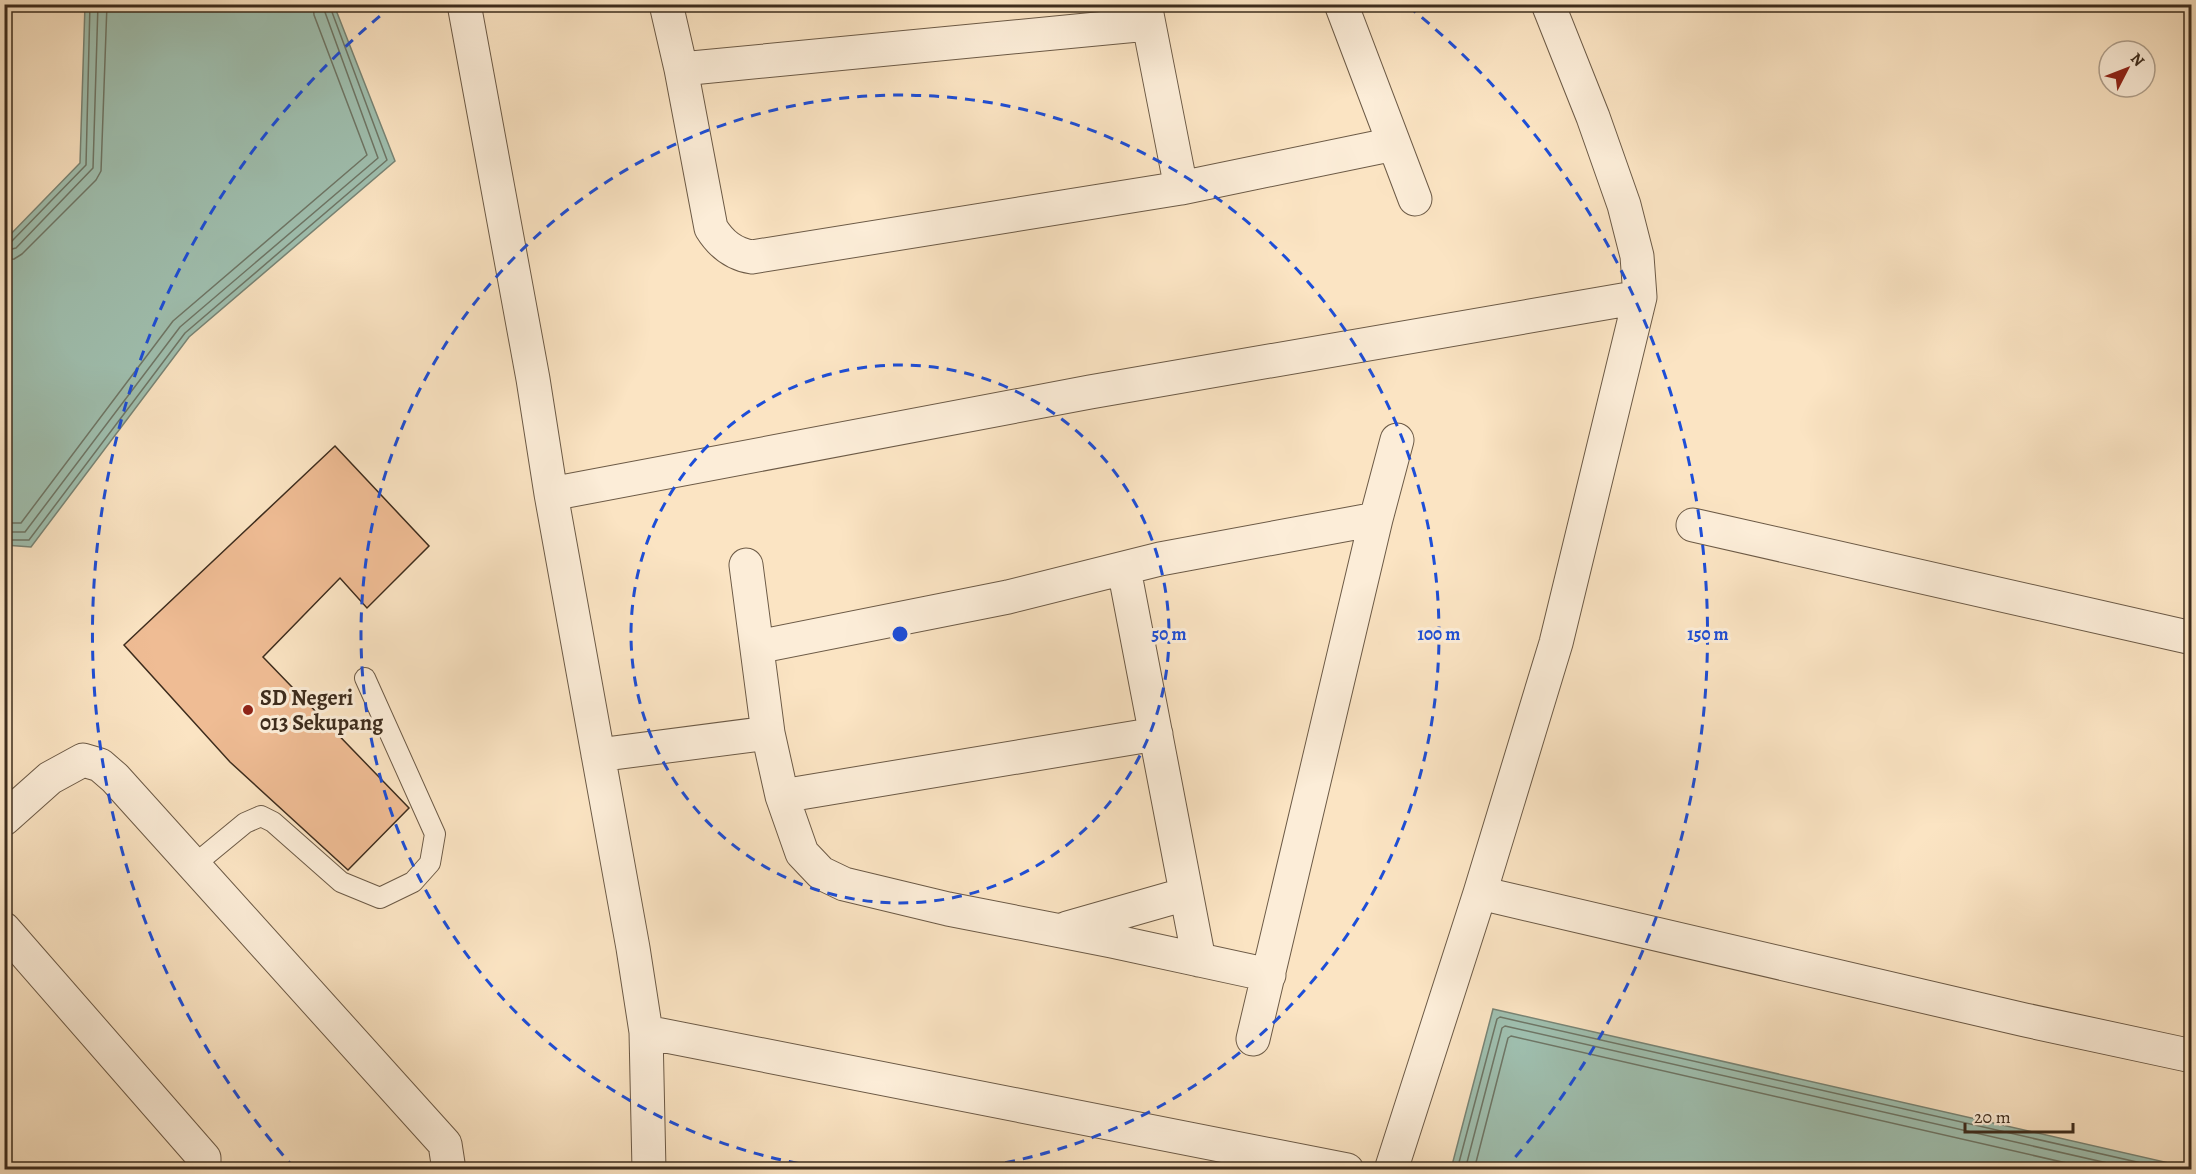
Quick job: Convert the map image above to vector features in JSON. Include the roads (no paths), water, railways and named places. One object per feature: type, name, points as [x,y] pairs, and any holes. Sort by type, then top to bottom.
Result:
[{"type":"street","points":[[464,4],[533,379],[551,494],[633,948],[646,1032],[648,1170]]},
{"type":"street","points":[[666,4],[681,69],[711,228],[718,239],[741,255],[752,257],[1181,188],[1394,144]]},
{"type":"street","points":[[1341,4],[1415,199]]},
{"type":"street","points":[[1391,1170],[1480,893],[1556,643],[1640,297],[1636,256],[1624,205],[1593,117],[1548,4]]},
{"type":"street","points":[[681,69],[1147,14],[1181,188]]},
{"type":"street","points":[[551,494],[1101,390],[1640,297]]},
{"type":"street","points":[[1253,1039],[1376,519],[1397,440]]},
{"type":"street","points":[[757,646],[1008,597],[1160,559],[1376,519]]},
{"type":"street","points":[[1693,525],[2192,638]]},
{"type":"street","points":[[746,565],[768,733],[783,796],[802,853],[821,873],[844,884],[948,909],[1269,975]]},
{"type":"street","points":[[1124,569],[1199,960]]},
{"type":"street","points":[[598,754],[768,733]]},
{"type":"street","points":[[783,796],[1155,734]]},
{"type":"street","points":[[4,819],[50,778],[83,760],[100,765],[115,778],[445,1144],[449,1170]]},
{"type":"street","points":[[1480,893],[2025,1020],[2192,1056]]},
{"type":"street","points":[[1059,930],[1186,894]]},
{"type":"street","points":[[4,929],[204,1158],[202,1170]]},
{"type":"street","points":[[646,1032],[1347,1170]]},
{"type":"lane","points":[[194,865],[245,823],[261,816],[273,822],[341,882],[380,898],[413,882],[430,863],[435,834],[365,678]]},
{"type":"water","points":[[85,5],[334,5],[395,161],[189,337],[31,547],[5,545],[5,240],[80,163]]},
{"type":"water","points":[[1493,1009],[2191,1168],[2191,1169],[1451,1169]]},
{"type":"place","name":"SD Negeri 013 Sekupang","points":[[248,710]]}]
